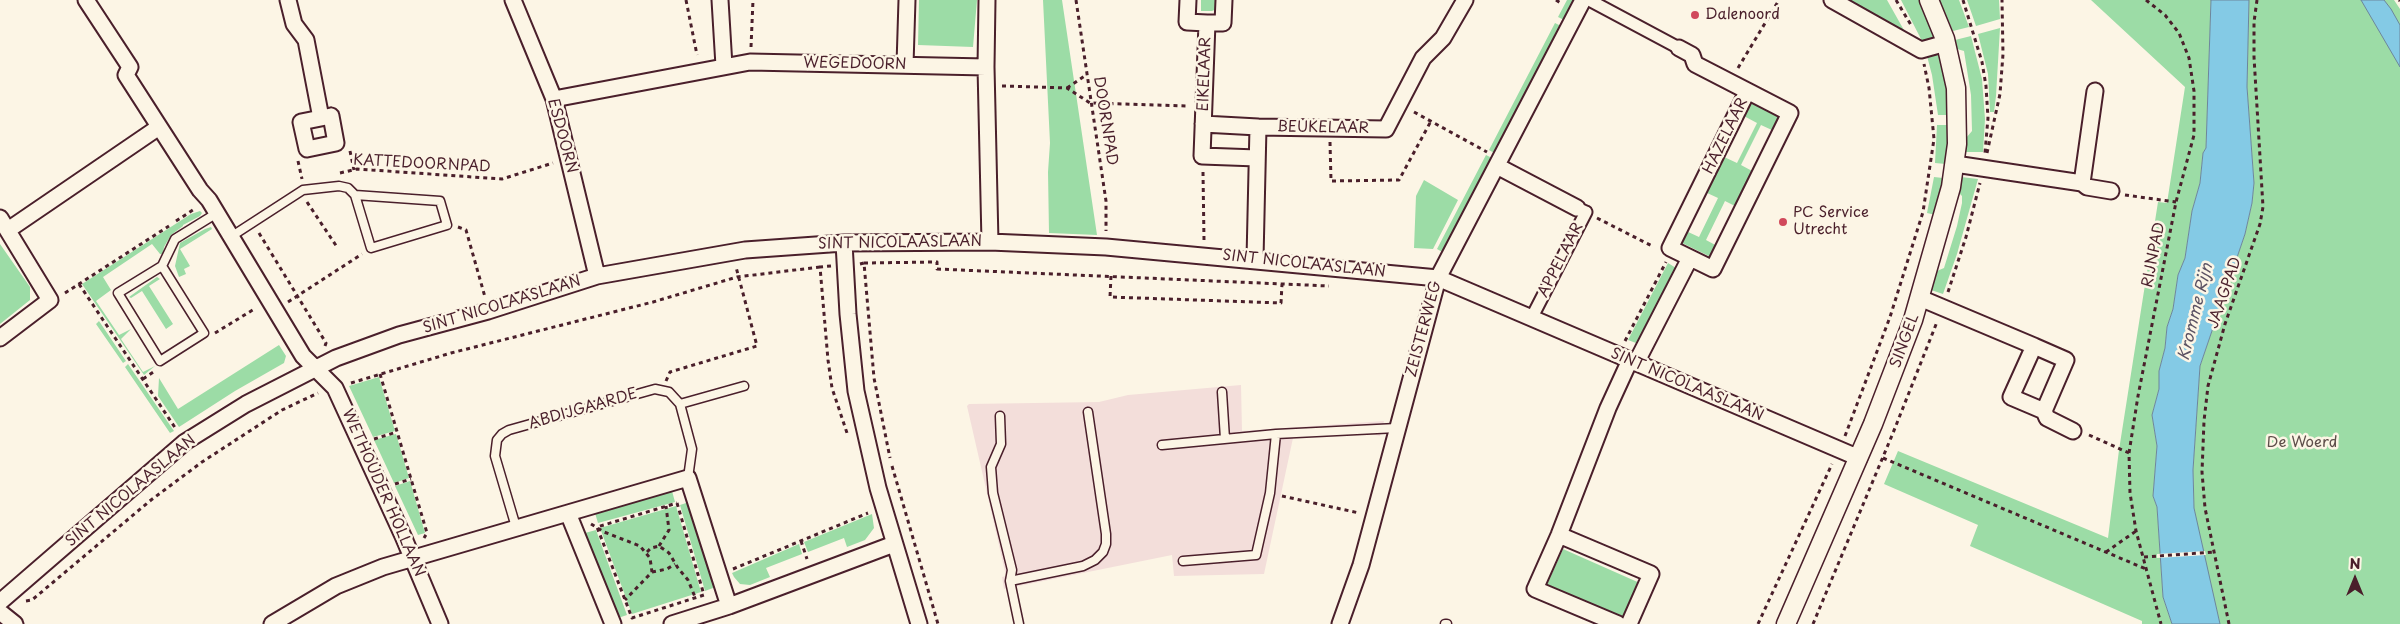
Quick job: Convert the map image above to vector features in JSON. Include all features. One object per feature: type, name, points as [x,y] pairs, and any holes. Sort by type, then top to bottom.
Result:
[{"type":"street","name":"WETHOUDER HOLLAAN","points":[[86,0],[130,67],[126,75],[232,236],[303,356],[317,367],[334,388],[413,559],[440,624]]},
{"type":"street","points":[[288,0],[294,24],[306,40],[321,118]]},
{"type":"street","name":"ESDOORN","points":[[513,0],[554,99],[596,276]]},
{"type":"street","points":[[720,0],[724,66]]},
{"type":"street","points":[[905,65],[907,0]]},
{"type":"street","points":[[988,0],[986,67],[990,242]]},
{"type":"street","name":"EIKELAAR","points":[[1188,0],[1187,22],[1206,23],[1223,23],[1224,0]]},
{"type":"street","name":"BEUKELAAR","points":[[1258,127],[1386,129],[1423,58],[1444,38],[1465,0]]},
{"type":"street","name":"ZEISTERWEG","points":[[1340,624],[1358,574],[1438,278],[1583,0]]},
{"type":"street","points":[[1589,0],[1692,55],[1695,64],[1747,92]]},
{"type":"street","points":[[1832,0],[1921,50],[1946,43]]},
{"type":"street","name":"SINGEL","points":[[1786,624],[1859,458],[1920,298],[1943,219],[1955,164],[1958,106],[1952,66],[1946,43],[1929,0]]},
{"type":"street","name":"EIKELAAR","points":[[1202,156],[1206,23]]},
{"type":"street","name":"WEGEDOORN","points":[[554,99],[750,62],[986,67]]},
{"type":"street","points":[[2082,183],[2095,91]]},
{"type":"street","name":"HAZELAAR","points":[[1747,92],[1790,113],[1713,270],[1670,248],[1747,92]]},
{"type":"street","name":"EIKELAAR","points":[[1203,124],[1258,127]]},
{"type":"street","points":[[0,338],[50,300],[4,224],[159,127]]},
{"type":"street","points":[[1255,259],[1258,127]]},
{"type":"street","points":[[1202,156],[1258,158]]},
{"type":"street","name":"APPELAAR","points":[[1499,163],[1582,210],[1532,317]]},
{"type":"street","points":[[1955,164],[2082,183],[2087,187],[2110,191]]},
{"type":"street","name":"SINT NICOLAASLAAN","points":[[0,602],[186,442],[246,404],[317,367],[399,335],[488,311],[596,276],[734,251],[844,243],[990,242],[1106,247],[1255,259],[1438,278],[1859,458]]},
{"type":"street","points":[[844,243],[852,364],[865,433],[883,507],[919,624]]},
{"type":"street","points":[[1618,624],[1535,588],[1559,535],[1628,359],[1690,258]]},
{"type":"street","points":[[1920,298],[2066,360],[2044,411]]},
{"type":"street","points":[[2034,346],[2011,397],[2044,411],[2047,418],[2073,431]]},
{"type":"street","points":[[272,624],[336,586],[413,559],[688,478],[729,606]]},
{"type":"street","points":[[568,513],[613,624]]},
{"type":"street","points":[[1559,535],[1652,574],[1629,624]]},
{"type":"street","points":[[672,624],[729,606],[894,544]]},
{"type":"street","points":[[0,612],[15,624]]},
{"type":"lane","points":[[232,236],[303,190],[339,186],[348,188],[355,194],[371,248],[448,225],[440,202],[355,194]]},
{"type":"lane","points":[[162,266],[204,333],[160,361],[118,293],[162,266],[175,239],[217,213]]},
{"type":"lane","points":[[680,404],[744,386]]},
{"type":"lane","name":"ABDIJGAARDE","points":[[516,528],[496,456],[497,440],[502,434],[509,430],[655,388],[662,389]]},
{"type":"lane","points":[[662,389],[676,397],[680,404],[693,456],[688,478]]},
{"type":"lane","points":[[1222,392],[1225,439]]},
{"type":"lane","points":[[1010,581],[1083,566],[1096,560],[1103,552],[1106,544],[1106,534],[1088,412]]},
{"type":"lane","points":[[1000,416],[1001,444],[991,467],[994,493],[1012,570],[1010,581],[1019,624]]},
{"type":"lane","points":[[1162,445],[1276,434],[1397,428]]},
{"type":"lane","points":[[1183,562],[1256,554],[1270,493],[1276,434]]},
{"type":"path","points":[[686,0],[700,71]]},
{"type":"path","points":[[750,62],[753,0]]},
{"type":"path","name":"DOORNPAD","points":[[1076,0],[1090,104],[1106,201],[1106,247]]},
{"type":"path","points":[[1556,0],[1562,4]]},
{"type":"path","points":[[1729,82],[1779,0]]},
{"type":"path","points":[[1758,624],[1838,450],[1890,317],[1923,212],[1934,139],[1929,88],[1921,50],[1907,16],[1896,0]]},
{"type":"path","points":[[1963,0],[1982,62],[1986,86],[1988,118],[1984,169]]},
{"type":"path","points":[[1813,624],[1883,458],[1942,307],[1966,237],[1984,169],[2000,94],[2003,54],[2002,0]]},
{"type":"path","name":"RIJNPAD","points":[[2146,0],[2165,15],[2179,33],[2189,58],[2194,90],[2194,135],[2176,202],[2138,396],[2129,453],[2130,493],[2136,531],[2160,624]]},
{"type":"path","name":"JAAGPAD","points":[[2229,624],[2205,508],[2202,472],[2204,421],[2208,386],[2225,324],[2260,224],[2263,207],[2254,57],[2254,22],[2257,0]]},
{"type":"path","points":[[1067,88],[1086,75]]},
{"type":"path","points":[[987,85],[1067,88],[1090,104],[1203,107]]},
{"type":"path","points":[[1400,104],[1499,163]]},
{"type":"path","points":[[1329,129],[1331,181],[1399,180],[1431,121]]},
{"type":"path","points":[[1202,156],[1204,255]]},
{"type":"path","name":"KATTEDOORNPAD","points":[[337,173],[357,169],[502,179],[568,158]]},
{"type":"path","points":[[297,181],[311,178]]},
{"type":"path","points":[[2110,191],[2176,202]]},
{"type":"path","points":[[50,300],[79,284],[208,198]]},
{"type":"path","points":[[1582,210],[1660,250],[1670,248],[1628,359]]},
{"type":"path","points":[[253,222],[326,343],[317,367]]},
{"type":"path","points":[[448,225],[466,230],[488,311]]},
{"type":"path","points":[[204,333],[212,335],[273,305],[298,296],[371,248]]},
{"type":"path","points":[[662,389],[670,372],[758,346],[737,277],[734,251]]},
{"type":"path","points":[[864,263],[937,262],[938,269],[1339,287]]},
{"type":"path","points":[[24,602],[32,600],[151,500],[202,462],[282,410],[306,398],[451,353],[652,302],[737,277],[820,267]]},
{"type":"path","points":[[1111,276],[1110,297],[1281,303],[1282,284]]},
{"type":"path","points":[[79,284],[186,442]]},
{"type":"path","points":[[380,374],[427,534],[413,559]]},
{"type":"path","points":[[2073,431],[2129,453]]},
{"type":"path","points":[[360,443],[397,432]]},
{"type":"path","points":[[1883,458],[2146,569]]},
{"type":"path","points":[[1270,493],[1374,516]]},
{"type":"path","points":[[677,503],[704,594],[632,618],[597,527],[677,503]]},
{"type":"path","points":[[647,552],[651,548],[659,546],[669,530],[666,506]]},
{"type":"path","points":[[719,575],[883,507]]},
{"type":"path","points":[[597,527],[604,532],[631,542],[647,552],[652,572]]},
{"type":"path","points":[[2106,552],[2136,531]]},
{"type":"path","points":[[659,546],[669,553],[688,580],[695,597]]},
{"type":"path","points":[[2144,557],[2213,552]]},
{"type":"path","points":[[625,600],[652,572],[667,569],[675,564]]},
{"type":"shaded area","points":[[1241,385],[1242,431],[1384,421],[1380,436],[1370,434],[1293,438],[1264,574],[1174,576],[1172,555],[1004,589],[1002,577],[1006,576],[967,406],[969,404],[1099,402],[1128,395]]},
{"type":"green space","points":[[919,0],[977,0],[973,47],[918,45]]},
{"type":"green space","points":[[1043,0],[1062,0],[1097,235],[1049,233],[1048,172],[1050,143]]},
{"type":"green space","points":[[1201,0],[1217,0],[1217,9],[1201,11]]},
{"type":"green space","points":[[1567,0],[1577,0],[1566,21],[1558,17]]},
{"type":"green space","points":[[1842,0],[1887,0],[1905,32],[1902,35]]},
{"type":"green space","points":[[1901,0],[1920,0],[1935,37],[1922,41]]},
{"type":"green space","points":[[1939,0],[1959,0],[1969,27],[1953,31]]},
{"type":"green space","points":[[1967,0],[1999,0],[2000,19],[1976,26]]},
{"type":"green space","points":[[2091,0],[2211,0],[2206,148],[2203,153],[2200,183],[2192,211],[2185,258],[2178,275],[2173,309],[2167,327],[2165,348],[2159,371],[2159,389],[2152,415],[2157,446],[2153,496],[2157,507],[2163,597],[2172,624],[2142,624],[2142,621],[1970,546],[1978,525],[1884,484],[1898,451],[2108,538],[2119,450],[2158,202],[2167,203],[2185,87]]},
{"type":"green space","name":"De Woerd","points":[[2249,0],[2394,0],[2400,9],[2400,624],[2220,624],[2200,545],[2194,508],[2193,470],[2200,366],[2245,234],[2252,203],[2254,183],[2247,87]]},
{"type":"green space","points":[[1555,23],[1563,27],[1496,154],[1489,150]]},
{"type":"green space","points":[[2000,28],[1996,96],[1994,112],[1990,112],[1988,74],[1978,34]]},
{"type":"green space","points":[[1971,36],[1982,79],[1985,119],[1983,152],[1965,152],[1966,138],[1972,131],[1971,95],[1964,51],[1957,49],[1955,40]]},
{"type":"green space","points":[[1940,52],[1947,82],[1949,115],[1938,115],[1927,56]]},
{"type":"green space","points":[[1749,101],[1781,117],[1774,131],[1761,125],[1741,165],[1754,172],[1737,207],[1725,201],[1706,240],[1719,247],[1713,258],[1680,242],[1686,231],[1699,237],[1718,198],[1705,192],[1722,156],[1737,163],[1757,123],[1742,115]]},
{"type":"green space","points":[[1937,125],[1950,125],[1946,164],[1935,163]]},
{"type":"green space","points":[[1486,155],[1494,159],[1444,253],[1437,249]]},
{"type":"green space","points":[[1934,177],[1943,178],[1936,215],[1927,213]]},
{"type":"green space","points":[[1961,177],[1978,179],[1957,254],[1943,294],[1931,290],[1937,271],[1944,268],[1957,226],[1962,203],[1962,196],[1958,192]]},
{"type":"green space","points":[[1424,180],[1458,200],[1433,249],[1414,248],[1416,196]]},
{"type":"green space","points":[[200,211],[202,213],[200,216],[183,225],[171,235],[164,247],[163,254],[160,254],[152,244],[103,277],[111,290],[96,301],[119,335],[131,329],[121,339],[143,372],[155,366],[144,375],[82,284],[191,214]]},
{"type":"green space","points":[[211,227],[212,229],[180,249],[190,266],[184,269],[186,274],[179,277],[175,266],[180,243]]},
{"type":"green space","points":[[0,244],[30,287],[30,300],[0,324]]},
{"type":"green space","points":[[1668,263],[1676,268],[1636,343],[1628,340]]},
{"type":"green space","points":[[157,277],[160,279],[149,286],[173,324],[166,329],[142,291],[131,298],[129,297]]},
{"type":"green space","points":[[99,321],[126,361],[123,363],[96,324]]},
{"type":"green space","points":[[279,345],[286,356],[284,363],[235,391],[179,427],[158,396],[159,378],[178,409]]},
{"type":"green space","points":[[128,364],[174,431],[170,433],[125,367]]},
{"type":"green space","points":[[379,377],[395,431],[373,437],[349,386]]},
{"type":"green space","points":[[396,434],[409,478],[394,483],[374,440]]},
{"type":"green space","points":[[410,481],[425,533],[418,535],[395,486]]},
{"type":"green space","points":[[672,491],[675,502],[598,523],[595,513]]},
{"type":"green space","points":[[689,502],[713,582],[713,588],[705,591],[680,505]]},
{"type":"green space","points":[[676,506],[701,592],[632,614],[600,528]]},
{"type":"green space","points":[[872,514],[874,528],[865,540],[847,547],[844,538],[808,552],[804,542]]},
{"type":"green space","points":[[596,530],[627,615],[618,618],[585,533]]},
{"type":"green space","points":[[799,544],[802,554],[766,568],[770,577],[750,585],[740,584],[732,573]]},
{"type":"green space","points":[[1563,549],[1642,584],[1625,624],[1545,589]]},
{"type":"water","name":"Kromme Rijn","points":[[2211,0],[2249,0],[2247,87],[2254,183],[2252,203],[2245,234],[2200,366],[2193,470],[2194,508],[2220,624],[2172,624],[2163,597],[2157,507],[2153,496],[2157,446],[2152,415],[2159,389],[2159,371],[2165,348],[2167,327],[2173,309],[2178,275],[2185,258],[2192,211],[2200,183],[2203,153],[2206,148]]},
{"type":"water","points":[[2361,0],[2384,0],[2391,9],[2400,25],[2400,67]]},
{"type":"pier","points":[[2205,551],[2206,555],[2157,558],[2157,554]]},
{"type":"place","name":"Dalenoord","points":[[1695,15]]},
{"type":"place","name":"PC Service Utrecht","points":[[1783,222]]}]
